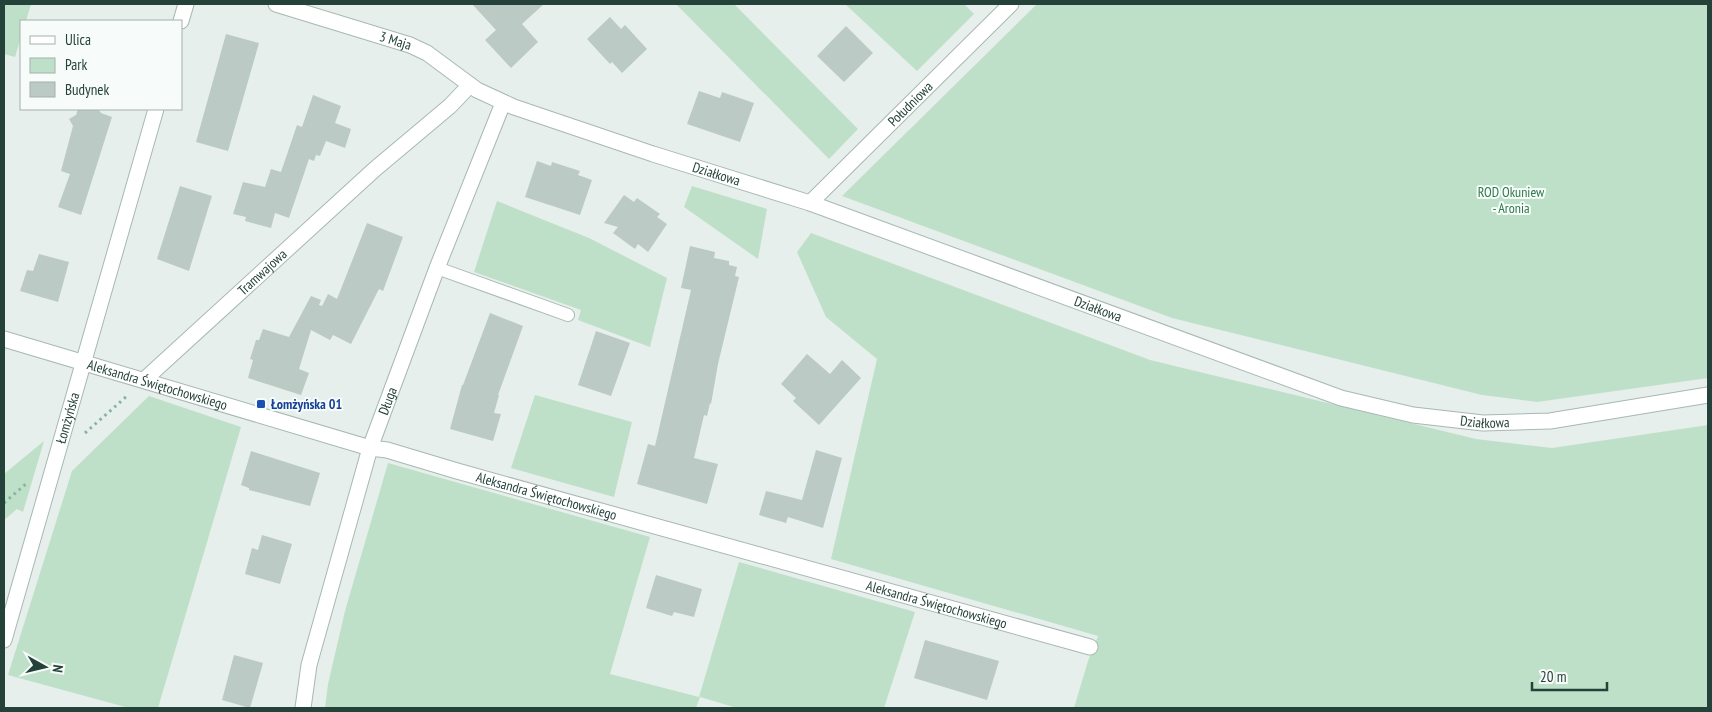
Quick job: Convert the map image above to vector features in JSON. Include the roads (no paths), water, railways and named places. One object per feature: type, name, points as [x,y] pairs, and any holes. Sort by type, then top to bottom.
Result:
[{"type":"street","points":[[181,20],[186,4]]},
{"type":"street","name":"3 Maja","points":[[276,4],[410,45],[427,53],[470,85],[503,103]]},
{"type":"street","name":"Południowa","points":[[810,203],[1011,4]]},
{"type":"street","name":"Tramwajowa","points":[[144,380],[375,169],[450,106],[470,85]]},
{"type":"street","name":"Działkowa","points":[[503,103],[653,154],[810,203],[1341,398],[1412,415],[1484,423],[1550,421],[1708,396]]},
{"type":"street","name":"Długa","points":[[303,708],[309,665],[370,448],[437,268],[503,103]]},
{"type":"street","name":"Łomżyńska","points":[[4,640],[156,110]]},
{"type":"street","name":"Aleksandra Świętochowskiego","points":[[4,339],[370,448],[387,450],[476,477],[1090,647]]},
{"type":"lane","points":[[437,268],[568,315]]},
{"type":"place","name":"Łomżyńska 01","points":[[261,404]]},
{"type":"park label","name":"ROD Okuniew - Aronia","points":[[1511,200]]}]
